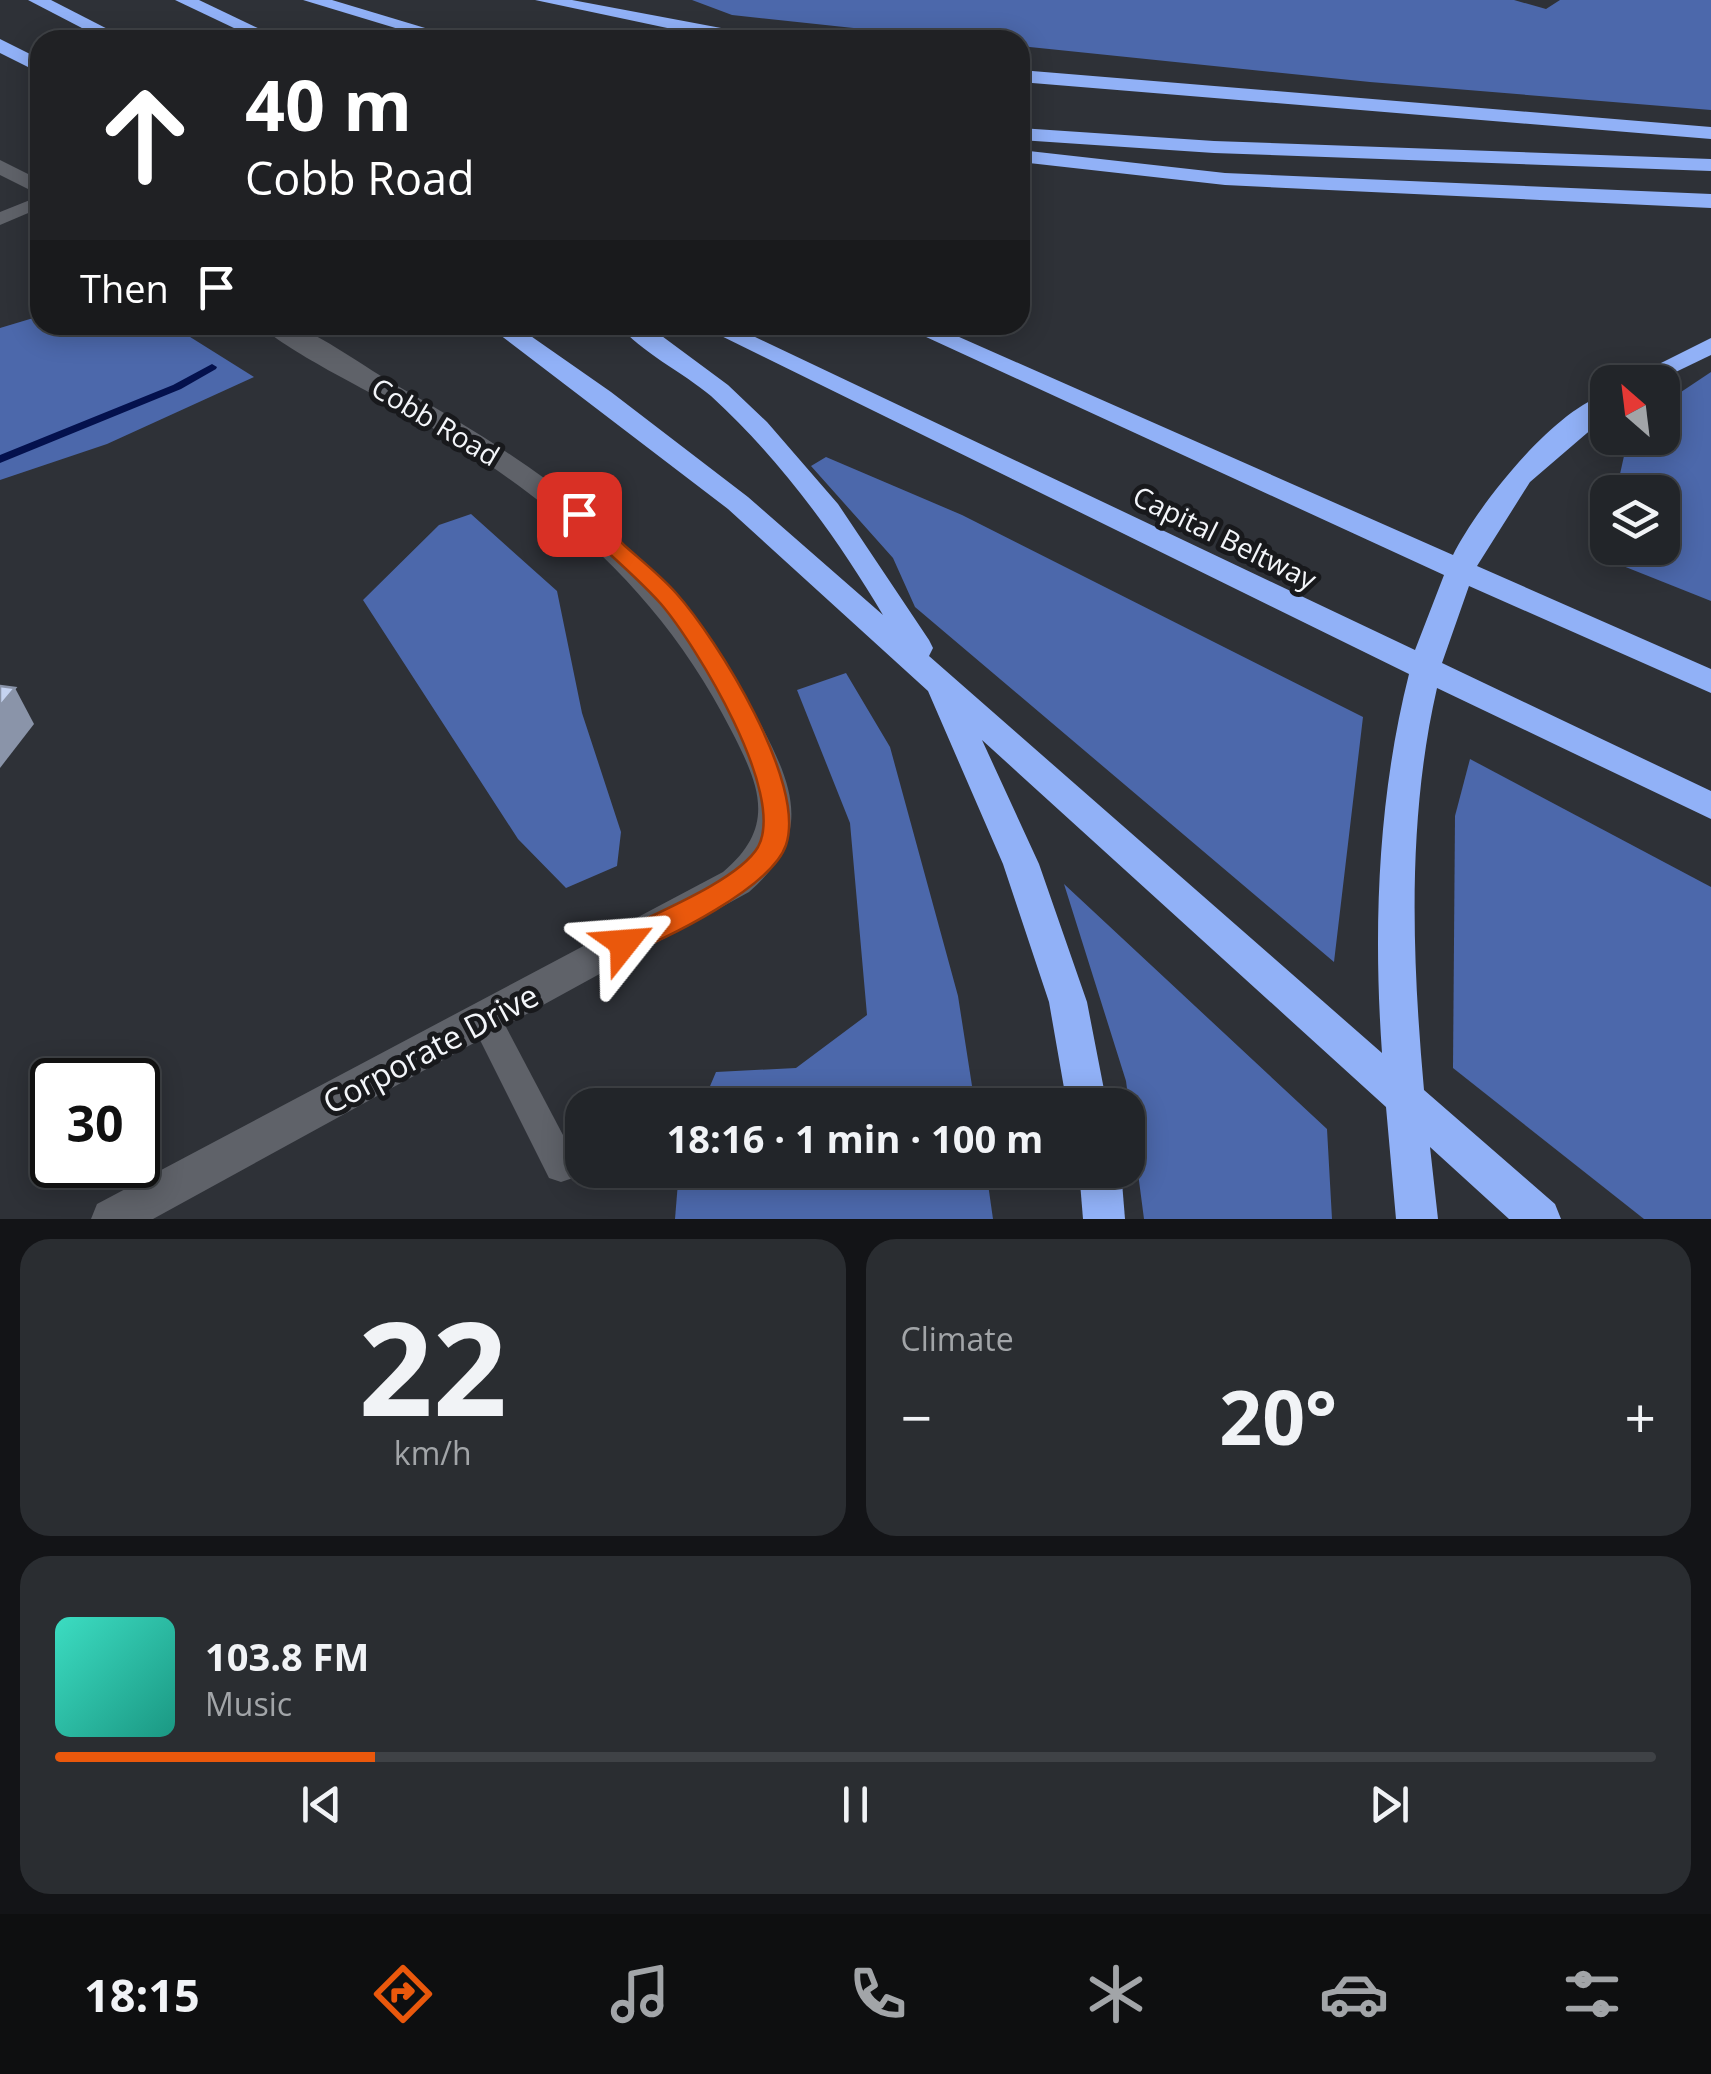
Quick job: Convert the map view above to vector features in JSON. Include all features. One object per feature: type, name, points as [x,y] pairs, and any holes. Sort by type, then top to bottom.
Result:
[{"type":"highway","points":[[37,0],[99,30]]},
{"type":"highway","points":[[184,0],[252,30]]},
{"type":"highway","points":[[291,0],[380,30]]},
{"type":"highway","points":[[312,0],[420,30]]},
{"type":"highway","points":[[544,0],[702,30]]},
{"type":"highway","points":[[0,46],[30,62]]},
{"type":"highway","points":[[0,69],[30,82]]},
{"type":"highway","points":[[1030,77],[1711,133]]},
{"type":"highway","points":[[1030,135],[1214,146],[1711,164]]},
{"type":"highway","points":[[1030,157],[1244,180],[1711,202]]},
{"type":"highway","points":[[513,335],[602,397],[738,503],[1540,1219]]},
{"type":"highway","points":[[645,335],[727,396],[810,486],[864,555],[950,702],[1021,864],[1068,1002],[1084,1088]]},
{"type":"highway","name":"Capital Beltway","points":[[732,335],[1711,806]]},
{"type":"highway","points":[[934,335],[1711,682]]},
{"type":"highway","points":[[1670,365],[1711,344]]},
{"type":"highway","points":[[1416,1219],[1396,950],[1410,718],[1440,615],[1479,536],[1520,476],[1590,415]]},
{"type":"highway","points":[[1101,1188],[1104,1219]]},
{"type":"street","points":[[0,166],[30,183]]},
{"type":"street","name":"Cobb Road","points":[[289,335],[511,466],[632,560],[668,598],[705,650],[739,705],[766,767]]},
{"type":"street","name":"Corporate Drive","points":[[112,1219],[736,882],[760,865],[773,845],[777,822],[766,767]]},
{"type":"lane","points":[[0,218],[30,206]]},
{"type":"lane","points":[[486,1018],[562,1166]]},
{"type":"shaded area","points":[[692,0],[1514,0],[1546,9],[1560,0],[1711,0],[1711,110],[1370,82],[1030,47],[1030,30],[872,30],[732,15]]},
{"type":"shaded area","points":[[30,319],[30,335],[187,335],[254,377],[107,444],[0,480],[0,328]]},
{"type":"shaded area","points":[[1711,372],[1711,601],[1621,565],[1680,565],[1680,475],[1620,475],[1624,455],[1680,455],[1680,393]]},
{"type":"shaded area","points":[[826,457],[962,515],[1363,717],[1334,962],[915,607],[893,558],[811,466]]},
{"type":"shaded area","points":[[471,514],[557,591],[582,713],[621,832],[617,866],[566,888],[518,839],[363,600],[439,525]]},
{"type":"shaded area","points":[[846,673],[890,747],[958,996],[972,1088],[709,1088],[716,1072],[796,1068],[867,1015],[850,823],[797,690]]},
{"type":"shaded area","points":[[1470,759],[1711,887],[1711,1219],[1644,1219],[1453,1068],[1455,816]]},
{"type":"shaded area","points":[[1064,884],[1327,1129],[1332,1219],[1144,1219],[1140,1188],[1145,1188],[1145,1088],[1127,1088]]},
{"type":"shaded area","points":[[678,1188],[989,1188],[993,1219],[675,1219]]},
{"type":"building","points":[[0,686],[15,688],[0,706]]},
{"type":"waterway","points":[[0,459],[177,387],[212,367]]},
{"type":"route","points":[[579,514],[668,598],[705,650],[739,705],[766,767],[777,822],[773,845],[760,865],[624,943]]}]
